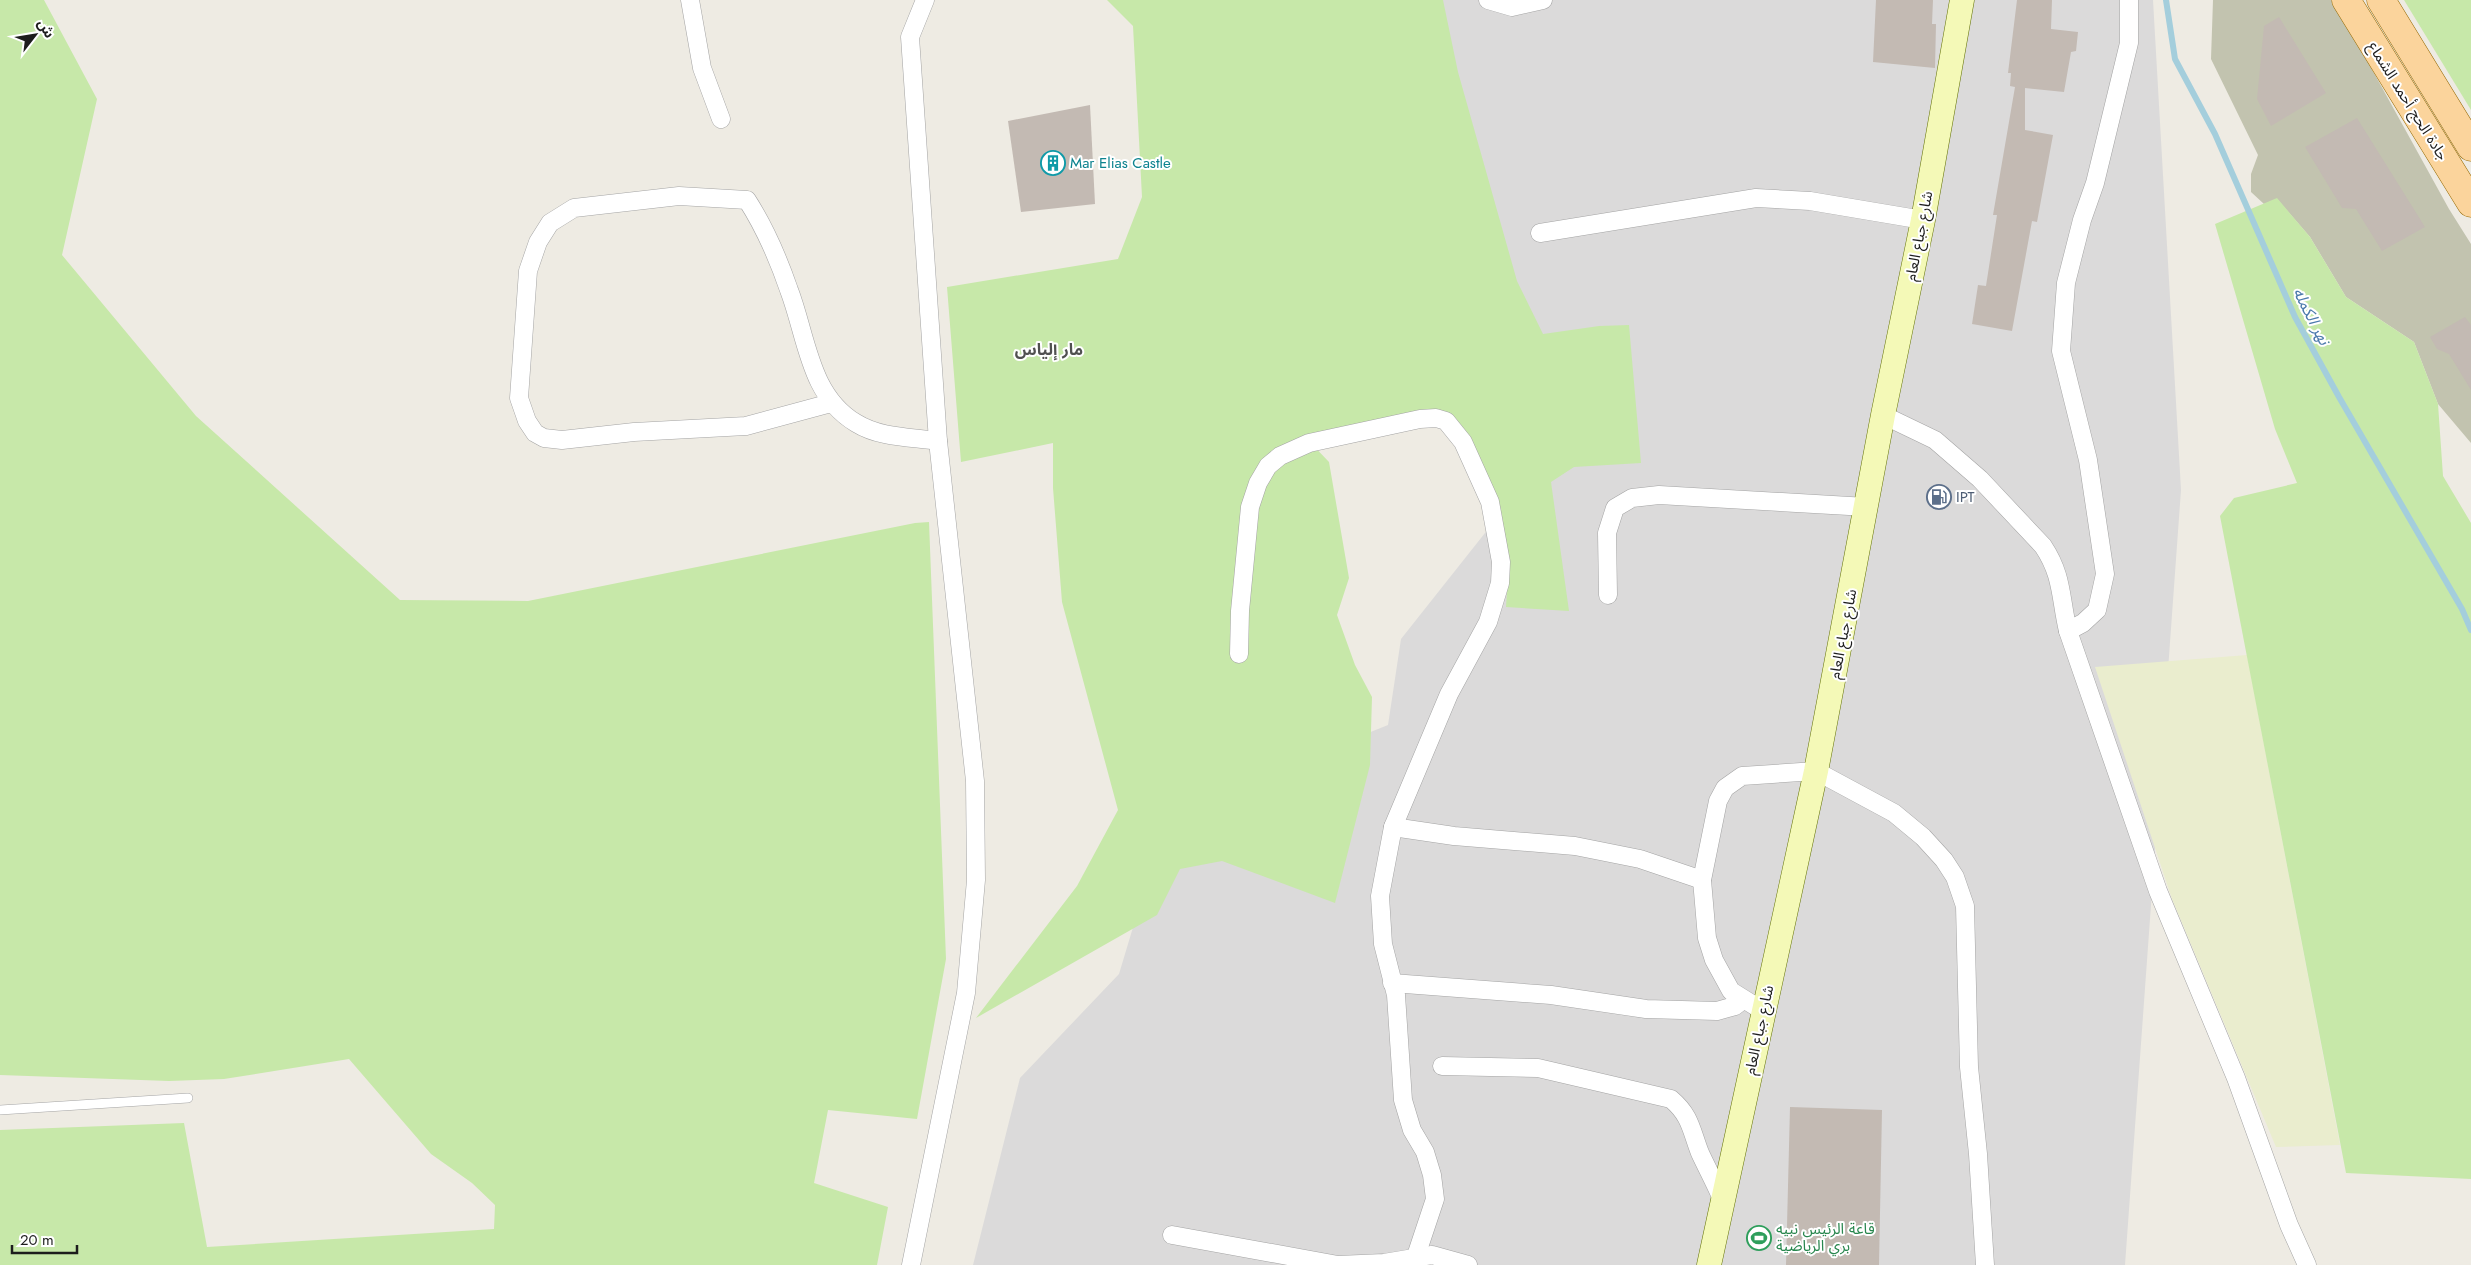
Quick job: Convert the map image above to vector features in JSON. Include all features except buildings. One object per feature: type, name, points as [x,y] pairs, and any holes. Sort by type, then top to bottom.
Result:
[{"type":"main road","name":"شارع جباع العام","points":[[1709,1265],[1722,1198],[1753,1005],[1816,771],[1883,415],[1923,220],[1962,0]]},
{"type":"main road","name":"جادة الحج أحمد الشماع","points":[[2346,0],[2471,203]]},
{"type":"main road","name":"جادة الحج أحمد الشماع","points":[[2381,0],[2471,147]]},
{"type":"street","points":[[690,0],[702,68],[720,119]]},
{"type":"street","points":[[911,1265],[966,993],[976,880],[975,781],[938,440],[910,37],[925,0]]},
{"type":"street","points":[[1488,0],[1512,7],[1543,0]]},
{"type":"street","points":[[2068,631],[2083,623],[2097,610],[2105,574],[2088,460],[2061,351],[2066,283],[2082,220],[2095,183],[2129,43],[2129,0]]},
{"type":"street","points":[[831,403],[746,426],[634,432],[562,440],[544,438],[535,433],[527,421],[520,398],[528,271],[538,242],[550,223],[574,208],[679,196],[747,200],[764,228],[792,297],[814,372],[831,403],[856,424],[878,433],[938,440]]},
{"type":"street","points":[[1540,233],[1756,198],[1810,201],[1923,220]]},
{"type":"street","points":[[1883,415],[1935,440],[1980,479],[2043,546],[2051,558],[2060,581],[2068,631],[2158,890],[2236,1078],[2289,1225],[2307,1265]]},
{"type":"street","points":[[1239,654],[1240,612],[1250,507],[1258,483],[1268,466],[1280,456],[1310,443],[1420,419],[1436,418],[1446,421],[1463,442],[1490,502],[1501,562],[1500,583],[1488,622],[1449,694],[1393,827],[1380,896],[1383,944],[1396,995],[1403,1100],[1412,1130],[1427,1159],[1432,1175],[1435,1199],[1416,1256]]},
{"type":"street","points":[[1608,595],[1606,533],[1615,508],[1632,498],[1659,495],[1867,507]]},
{"type":"street","points":[[1753,1005],[1731,991],[1714,960],[1707,938],[1702,880],[1718,801],[1734,780],[1754,774],[1816,771],[1894,813],[1923,837],[1944,860],[1955,877],[1965,906],[1969,1067],[1978,1154],[1985,1265]]},
{"type":"street","points":[[1393,827],[1454,836],[1576,846],[1640,858],[1702,880]]},
{"type":"street","points":[[1392,983],[1551,995],[1646,1009],[1718,1011],[1735,1006],[1753,1005]]},
{"type":"street","points":[[1442,1066],[1538,1068],[1671,1099],[1682,1109],[1693,1127],[1700,1151],[1722,1198]]},
{"type":"street","points":[[1172,1235],[1338,1265],[1384,1264],[1416,1256],[1432,1255],[1468,1265]]},
{"type":"lane","points":[[0,1110],[188,1098]]},
{"type":"shaded area","points":[[1405,0],[2153,0],[2181,490],[2125,1265],[973,1265],[1020,1078],[1119,974],[1167,814],[1388,725],[1401,639],[1565,432]]},
{"type":"shaded area","points":[[2213,0],[2331,0],[2353,35],[2449,209],[2471,244],[2471,443],[2438,404],[2414,342],[2346,297],[2310,237],[2277,199],[2264,204],[2251,192],[2251,174],[2258,155],[2211,59]]},
{"type":"shaded area","points":[[2247,655],[2340,1145],[2276,1147],[2172,899],[2095,667]]},
{"type":"green space","points":[[0,0],[44,0],[97,99],[62,255],[196,416],[400,600],[528,601],[915,523],[929,522],[946,959],[917,1119],[828,1110],[814,1183],[888,1207],[877,1265],[0,1265],[0,1130],[184,1123],[207,1247],[494,1229],[495,1205],[472,1183],[431,1154],[349,1059],[224,1079],[169,1081],[0,1075]]},
{"type":"green space","points":[[1107,0],[1443,0],[1458,72],[1517,281],[1543,334],[1599,326],[1629,325],[1641,463],[1574,467],[1551,482],[1569,611],[1506,607],[1509,559],[1493,493],[1428,410],[1306,438],[1329,462],[1349,578],[1337,615],[1355,665],[1372,697],[1370,765],[1335,903],[1222,861],[1180,869],[1157,915],[976,1018],[1077,886],[1118,810],[1062,602],[1053,488],[1053,443],[961,462],[947,287],[1118,259],[1142,197],[1133,26]]},
{"type":"green space","points":[[2404,0],[2471,0],[2471,110]]},
{"type":"green space","points":[[2277,198],[2310,237],[2346,297],[2414,342],[2438,404],[2443,476],[2471,523],[2471,1179],[2346,1173],[2220,516],[2234,498],[2297,483],[2275,429],[2215,224]]},
{"type":"waterway","name":"نهر الكمله","points":[[2166,0],[2175,59],[2215,134],[2295,317],[2339,397],[2462,609],[2471,630]]},
{"type":"place","name":"Mar Elias Castle","points":[[1053,163]]},
{"type":"place","name":"IPT","points":[[1939,497]]},
{"type":"place","name":"قاعة الرئيس نبيه بري الرياضية","points":[[1759,1238]]},
{"type":"district","name":"مار إلياس","points":[[1049,349]]}]
